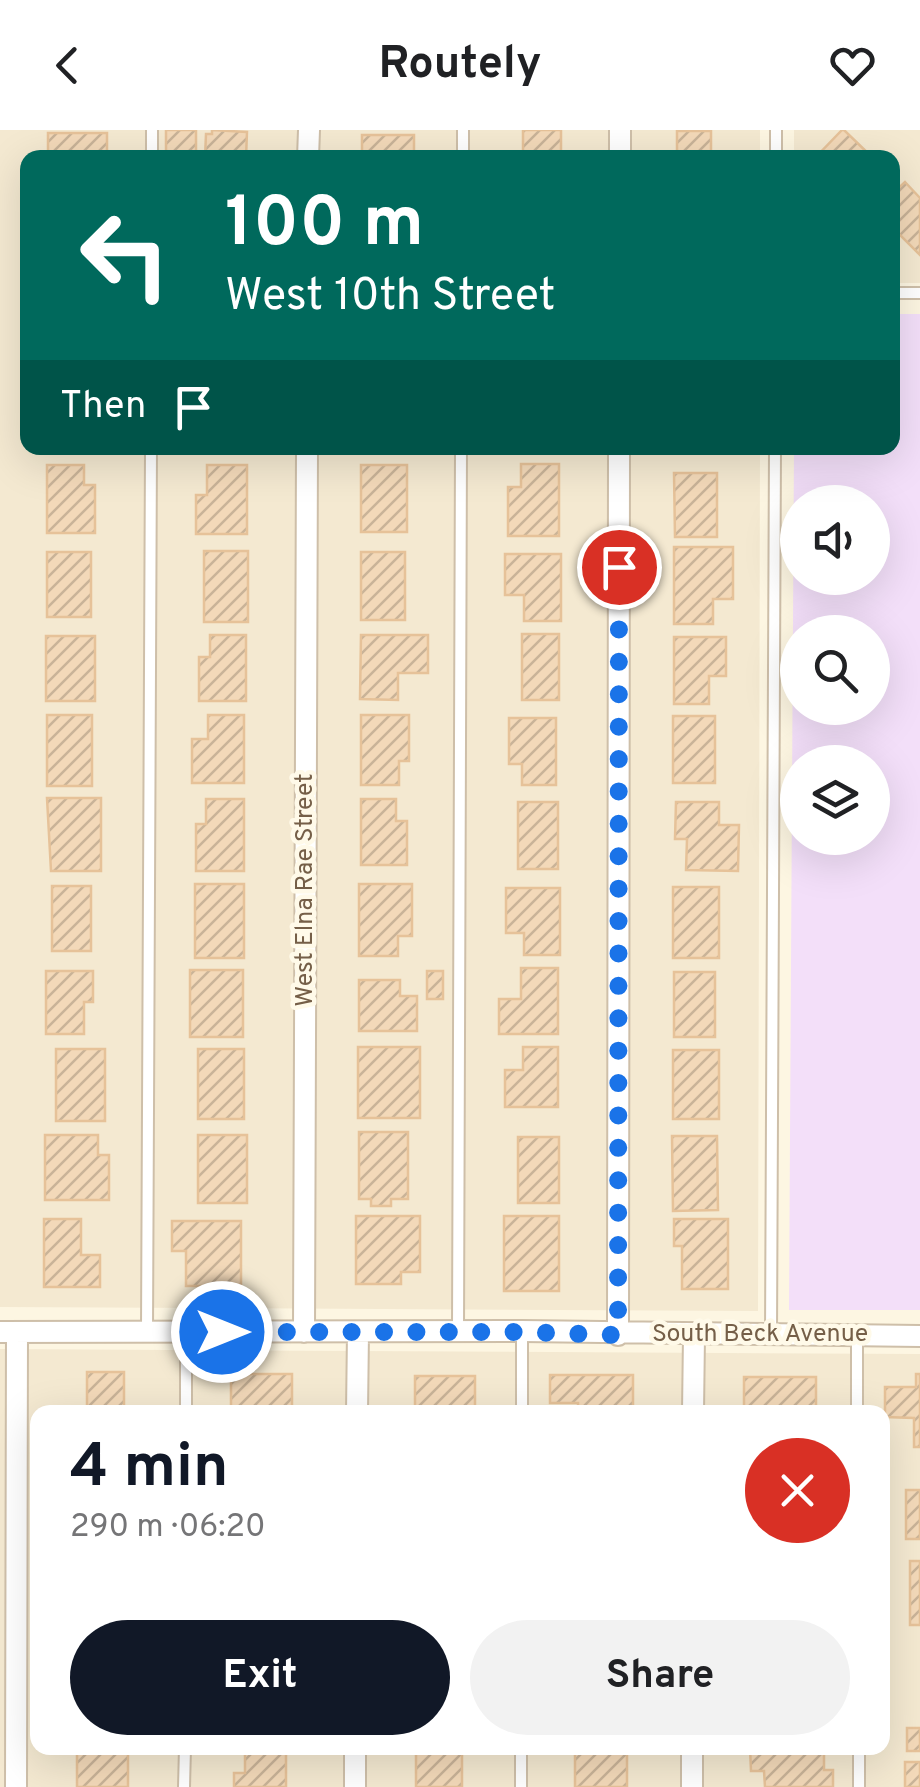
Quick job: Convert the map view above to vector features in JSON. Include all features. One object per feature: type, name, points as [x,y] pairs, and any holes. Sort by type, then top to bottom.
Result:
[{"type":"street","name":"West Elna Rae Street","points":[[304,1332],[308,455]]},
{"type":"street","points":[[618,1335],[620,455]]},
{"type":"street","name":"South Beck Avenue","points":[[9,1332],[920,1336]]},
{"type":"street","points":[[9,1332],[16,1787]]},
{"type":"street","points":[[357,1405],[358,1332]]},
{"type":"street","points":[[693,1405],[694,1336]]},
{"type":"street","points":[[355,1755],[355,1787]]},
{"type":"street","points":[[692,1755],[692,1787]]},
{"type":"lane","points":[[147,1332],[151,455]]},
{"type":"lane","points":[[458,1332],[462,455]]},
{"type":"lane","points":[[771,1336],[775,455]]},
{"type":"lane","points":[[186,1332],[186,1405]]},
{"type":"lane","points":[[522,1332],[522,1405]]},
{"type":"lane","points":[[857,1336],[858,1405]]},
{"type":"lane","points":[[184,1787],[185,1755]]},
{"type":"lane","points":[[521,1755],[521,1787]]},
{"type":"lane","points":[[859,1755],[859,1787]]},
{"type":"shaded area","points":[[0,130],[760,130],[760,150],[20,150],[20,455],[760,455],[758,1311],[0,1307]]},
{"type":"shaded area","points":[[794,130],[920,130],[920,283],[900,283],[900,150],[794,150]]},
{"type":"shaded area","points":[[900,314],[920,314],[920,1310],[789,1310],[792,855],[890,855],[890,745],[792,745],[792,725],[890,725],[890,615],[793,615],[793,595],[890,595],[890,485],[794,485],[794,455],[900,455]]},
{"type":"shaded area","points":[[0,1349],[920,1354],[920,1787],[0,1787]]},
{"type":"building","points":[[166,130],[196,130],[196,150],[166,150]]},
{"type":"building","points":[[212,130],[247,132],[246,150],[205,150],[206,134],[212,134]]},
{"type":"building","points":[[523,130],[561,130],[561,150],[523,150]]},
{"type":"building","points":[[844,130],[865,150],[823,150]]},
{"type":"building","points":[[677,131],[711,131],[711,150],[677,150]]},
{"type":"building","points":[[48,133],[107,133],[107,150],[48,150]]},
{"type":"building","points":[[362,135],[414,135],[414,150],[362,150]]},
{"type":"building","points":[[905,182],[920,198],[920,255],[900,235],[900,187]]},
{"type":"building","points":[[521,464],[559,464],[559,536],[508,536],[508,487],[521,487]]},
{"type":"building","points":[[47,465],[84,465],[84,485],[95,485],[95,533],[47,533]]},
{"type":"building","points":[[207,465],[247,465],[247,534],[196,534],[196,495],[207,495]]},
{"type":"building","points":[[361,465],[407,465],[407,532],[361,532]]},
{"type":"building","points":[[674,473],[717,473],[717,537],[675,537]]},
{"type":"building","points":[[674,547],[733,547],[733,599],[713,599],[713,624],[674,624]]},
{"type":"building","points":[[204,551],[248,551],[248,622],[204,622]]},
{"type":"building","points":[[47,552],[91,552],[91,617],[47,617]]},
{"type":"building","points":[[361,552],[405,552],[405,620],[361,620]]},
{"type":"building","points":[[505,554],[561,554],[561,621],[524,621],[524,595],[505,595]]},
{"type":"building","points":[[522,634],[559,634],[559,700],[522,700]]},
{"type":"building","points":[[210,635],[246,635],[246,701],[199,701],[199,657],[210,657]]},
{"type":"building","points":[[361,635],[428,635],[428,673],[398,673],[398,700],[360,699]]},
{"type":"building","points":[[46,636],[95,636],[95,701],[46,701]]},
{"type":"building","points":[[674,637],[726,637],[726,676],[709,676],[709,704],[674,704]]},
{"type":"building","points":[[47,715],[92,715],[92,786],[47,786]]},
{"type":"building","points":[[208,715],[244,715],[244,783],[192,783],[192,739],[208,739]]},
{"type":"building","points":[[361,715],[409,715],[409,761],[399,761],[399,785],[361,785]]},
{"type":"building","points":[[673,716],[715,716],[715,783],[673,783]]},
{"type":"building","points":[[509,718],[556,718],[556,785],[522,785],[522,764],[509,764]]},
{"type":"building","points":[[47,798],[101,798],[101,871],[51,871]]},
{"type":"building","points":[[206,799],[244,799],[244,871],[196,871],[196,824],[206,824]]},
{"type":"building","points":[[361,799],[396,799],[396,821],[407,821],[407,865],[361,865]]},
{"type":"building","points":[[518,802],[558,802],[558,869],[518,869]]},
{"type":"building","points":[[676,802],[719,802],[719,825],[739,825],[738,871],[686,870],[687,839],[675,839]]},
{"type":"building","points":[[195,884],[244,884],[244,958],[195,958]]},
{"type":"building","points":[[359,884],[412,884],[412,936],[398,936],[398,956],[359,956]]},
{"type":"building","points":[[52,886],[91,886],[91,951],[52,951]]},
{"type":"building","points":[[673,887],[719,887],[719,958],[673,958]]},
{"type":"building","points":[[506,888],[560,888],[560,955],[524,955],[524,933],[506,933]]},
{"type":"building","points":[[521,968],[558,968],[558,1034],[499,1034],[499,999],[521,999]]},
{"type":"building","points":[[190,970],[243,970],[243,1037],[190,1037]]},
{"type":"building","points":[[46,971],[93,971],[93,1002],[84,1002],[84,1034],[46,1034]]},
{"type":"building","points":[[427,971],[443,971],[443,999],[427,999]]},
{"type":"building","points":[[674,972],[715,972],[715,1037],[674,1037]]},
{"type":"building","points":[[359,980],[400,980],[400,996],[417,996],[417,1031],[359,1031]]},
{"type":"building","points":[[358,1047],[420,1047],[420,1118],[358,1118]]},
{"type":"building","points":[[523,1047],[558,1047],[558,1107],[505,1107],[505,1070],[523,1070]]},
{"type":"building","points":[[56,1049],[105,1049],[105,1121],[56,1121]]},
{"type":"building","points":[[198,1049],[244,1049],[244,1119],[198,1119]]},
{"type":"building","points":[[673,1050],[719,1050],[719,1119],[673,1119]]},
{"type":"building","points":[[359,1132],[408,1132],[408,1199],[391,1199],[391,1206],[371,1206],[371,1199],[359,1199]]},
{"type":"building","points":[[45,1135],[98,1135],[98,1155],[109,1155],[109,1200],[45,1200]]},
{"type":"building","points":[[198,1135],[247,1135],[247,1203],[198,1203]]},
{"type":"building","points":[[672,1136],[717,1136],[718,1210],[673,1211]]},
{"type":"building","points":[[518,1137],[559,1137],[559,1203],[518,1203]]},
{"type":"building","points":[[356,1216],[420,1216],[420,1272],[401,1272],[401,1284],[356,1284]]},
{"type":"building","points":[[504,1216],[559,1216],[559,1291],[504,1291]]},
{"type":"building","points":[[44,1219],[81,1219],[81,1255],[100,1255],[100,1287],[44,1287]]},
{"type":"building","points":[[674,1219],[728,1219],[728,1289],[682,1289],[682,1246],[674,1246]]},
{"type":"building","points":[[172,1221],[241,1221],[241,1286],[186,1286],[186,1251],[172,1251]]},
{"type":"building","points":[[87,1372],[124,1372],[124,1405],[87,1405]]},
{"type":"building","points":[[231,1374],[292,1374],[292,1405],[231,1405]]},
{"type":"building","points":[[916,1374],[920,1374],[920,1447],[914,1447],[914,1418],[890,1417],[890,1405],[885,1405],[885,1387],[916,1387]]},
{"type":"building","points":[[550,1375],[633,1375],[633,1405],[550,1403]]},
{"type":"building","points":[[415,1376],[475,1376],[475,1405],[415,1405]]},
{"type":"building","points":[[744,1377],[816,1377],[816,1405],[744,1405]]},
{"type":"building","points":[[906,1490],[920,1490],[920,1539],[906,1539]]},
{"type":"building","points":[[910,1561],[920,1561],[920,1625],[910,1625]]},
{"type":"building","points":[[907,1728],[920,1728],[920,1751],[907,1751]]},
{"type":"building","points":[[77,1755],[128,1755],[128,1787],[77,1787]]},
{"type":"building","points":[[245,1755],[286,1755],[286,1787],[234,1787],[234,1773],[245,1773]]},
{"type":"building","points":[[416,1755],[462,1755],[462,1787],[416,1787]]},
{"type":"building","points":[[575,1755],[627,1755],[627,1787],[575,1787]]},
{"type":"building","points":[[750,1755],[824,1755],[824,1770],[833,1770],[833,1787],[765,1787],[764,1771],[751,1771]]},
{"type":"building","points":[[905,1762],[920,1762],[920,1787],[905,1787]]},
{"type":"route","points":[[222,1332],[618,1335],[619,567]]}]
